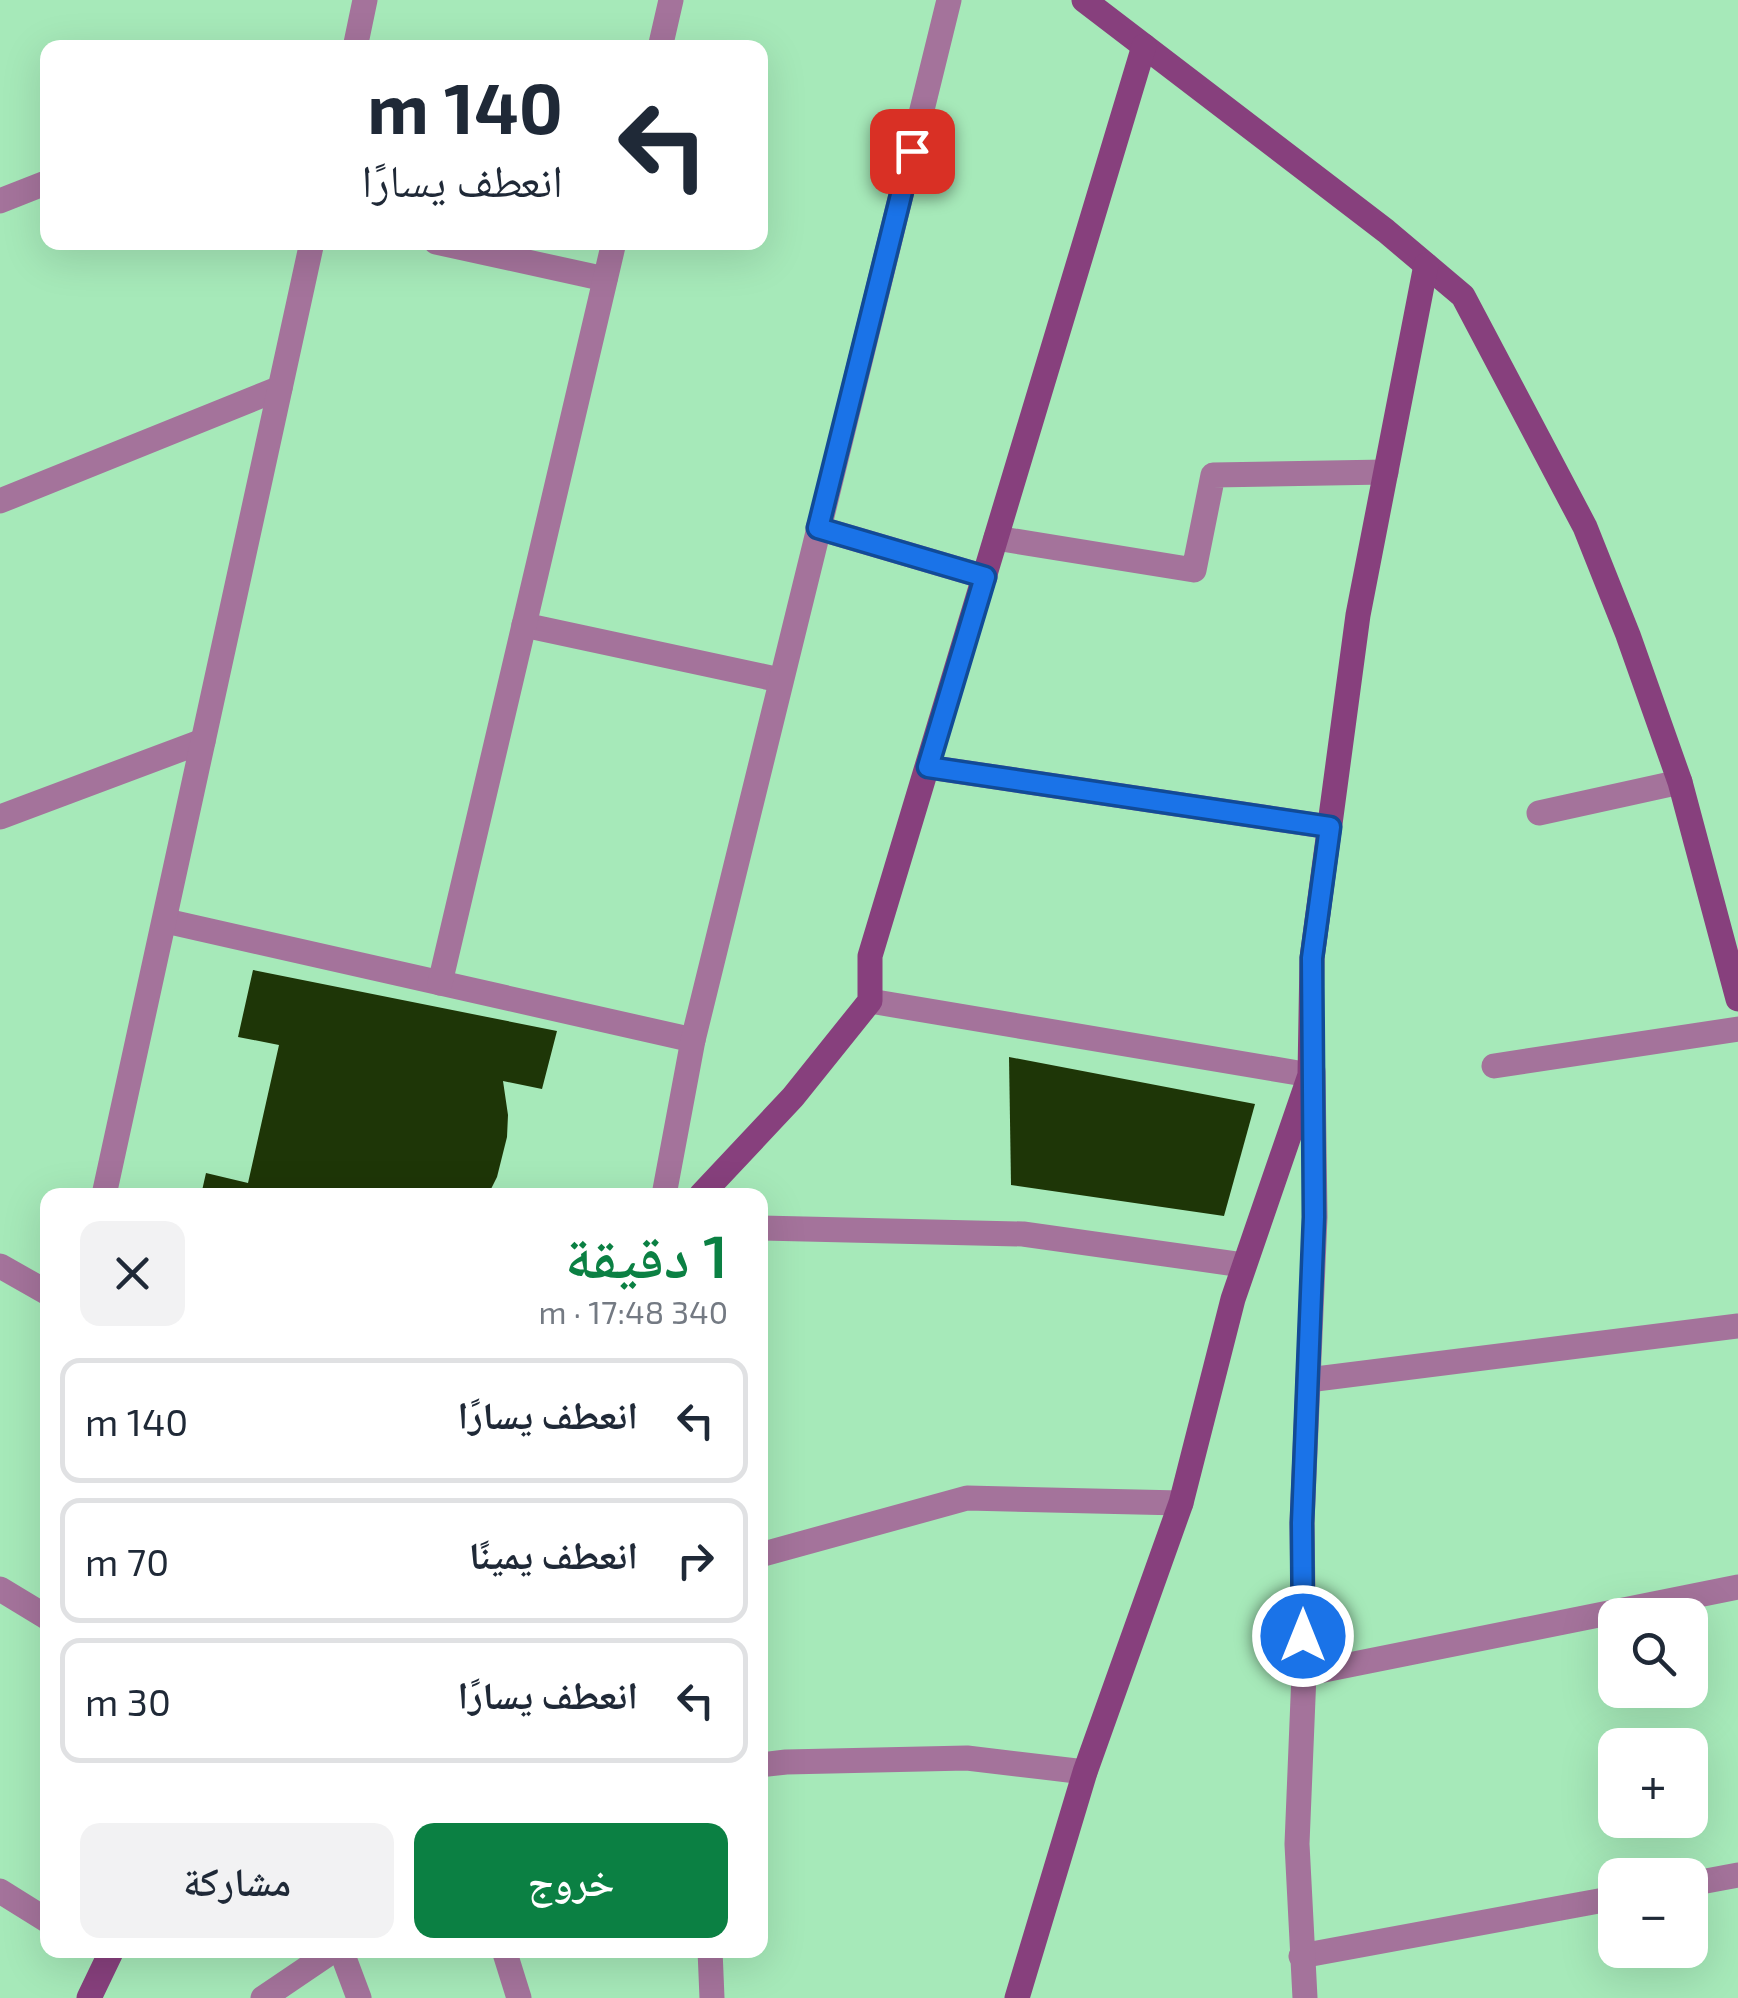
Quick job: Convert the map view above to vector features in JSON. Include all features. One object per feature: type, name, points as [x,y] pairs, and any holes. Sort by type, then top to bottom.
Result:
[{"type":"street","points":[[357,40],[365,0]]},
{"type":"street","points":[[662,40],[671,0]]},
{"type":"street","points":[[665,1188],[692,1040],[949,0]]},
{"type":"street","points":[[1084,0],[1463,296],[1585,527],[1628,634],[1680,782],[1738,999]]},
{"type":"street","points":[[707,1188],[793,1097],[870,1001],[870,956],[1144,46]]},
{"type":"street","points":[[0,201],[40,185]]},
{"type":"street","points":[[106,1188],[310,250]]},
{"type":"street","points":[[473,250],[606,279]]},
{"type":"street","points":[[440,983],[612,250]]},
{"type":"street","points":[[1305,1998],[1297,1844],[1304,1674],[1302,1523],[1314,1217],[1312,958],[1358,614],[1426,265]]},
{"type":"street","points":[[0,502],[280,388]]},
{"type":"street","points":[[996,538],[1194,570],[1213,475],[1386,472]]},
{"type":"street","points":[[818,528],[985,577]]},
{"type":"street","points":[[524,625],[780,680]]},
{"type":"street","points":[[0,816],[203,742]]},
{"type":"street","points":[[928,767],[1330,827]]},
{"type":"street","points":[[1539,813],[1680,782]]},
{"type":"street","points":[[166,921],[692,1040]]},
{"type":"street","points":[[870,1001],[1310,1075]]},
{"type":"street","points":[[1494,1066],[1738,1029]]},
{"type":"street","points":[[1017,1998],[1085,1772],[1182,1503],[1243,1265],[1310,1075],[1313,1041]]},
{"type":"street","points":[[768,1228],[1023,1234],[1243,1265]]},
{"type":"street","points":[[0,1266],[40,1289]]},
{"type":"street","points":[[1308,1380],[1738,1326]]},
{"type":"street","points":[[768,1553],[967,1498],[1182,1503]]},
{"type":"street","points":[[1304,1674],[1738,1588]]},
{"type":"street","points":[[0,1589],[40,1613]]},
{"type":"street","points":[[768,1765],[968,1758],[1085,1772]]},
{"type":"street","points":[[1708,1881],[1738,1875]]},
{"type":"street","points":[[0,1891],[40,1916]]},
{"type":"street","points":[[1301,1956],[1598,1901]]},
{"type":"street","points":[[89,1998],[102,1958]]},
{"type":"street","points":[[263,1998],[325,1958]]},
{"type":"street","points":[[341,1958],[359,1998]]},
{"type":"street","points":[[506,1958],[519,1998]]},
{"type":"street","points":[[710,1958],[712,1998]]},
{"type":"building","points":[[253,970],[557,1031],[542,1089],[503,1081],[507,1137],[492,1188],[203,1188],[206,1173],[248,1183],[279,1045],[238,1037]]},
{"type":"building","points":[[1009,1057],[1255,1104],[1224,1216],[1011,1185]]},
{"type":"route","points":[[912,151],[818,528],[985,577],[928,767],[1330,827],[1312,958],[1314,1217],[1302,1523],[1303,1636]]}]
